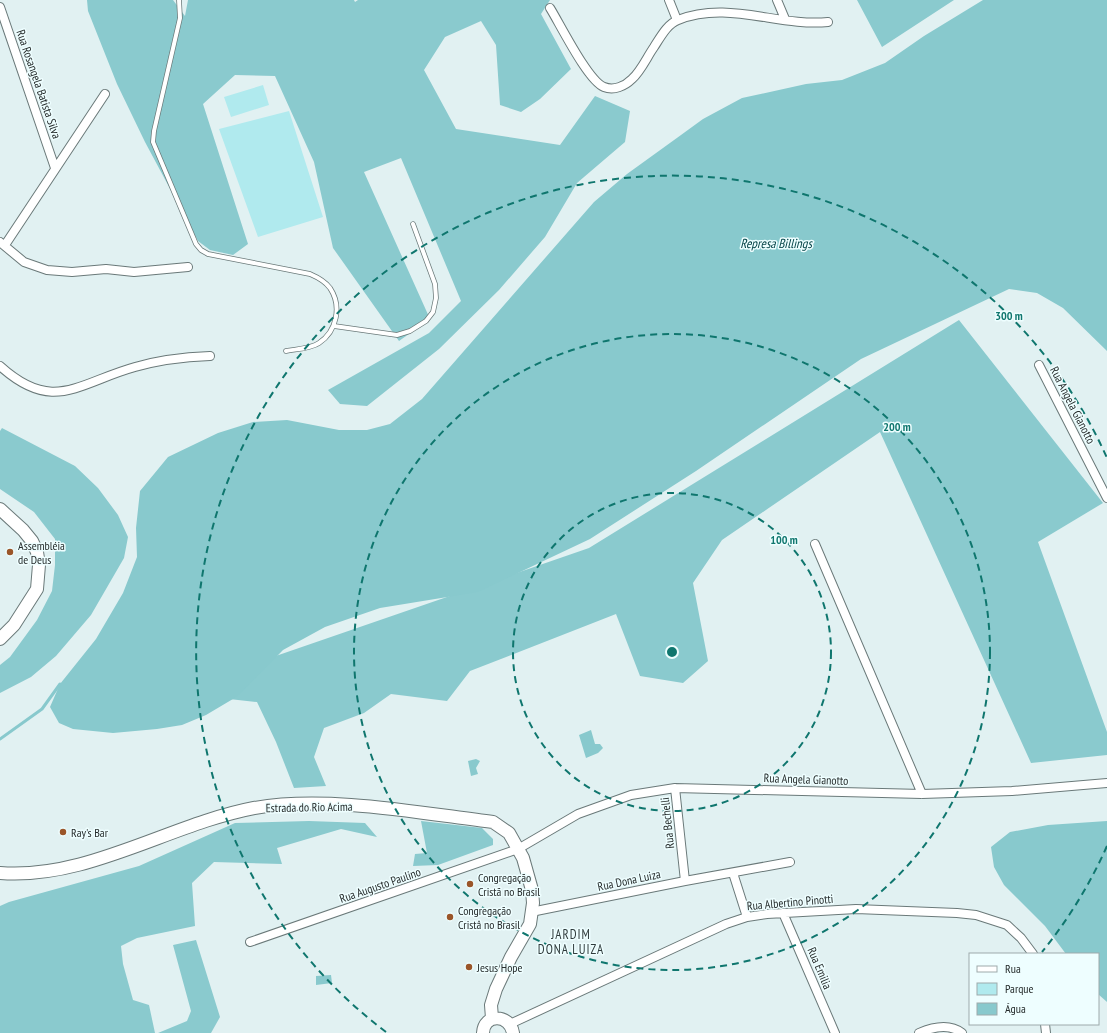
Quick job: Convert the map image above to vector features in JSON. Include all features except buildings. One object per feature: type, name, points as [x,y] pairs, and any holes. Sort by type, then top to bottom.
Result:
[{"type":"main road","points":[[0,509],[23,530],[32,541],[37,552],[39,565],[37,589],[14,625],[0,639]]},
{"type":"main road","name":"Estrada do Rio Acima","points":[[0,873],[26,874],[65,867],[118,852],[241,811],[284,805],[361,806],[492,822],[509,833],[518,849],[532,890],[532,912],[530,924],[510,957],[496,989],[491,1005],[492,1018]]},
{"type":"main road","points":[[483,1033],[485,1025],[492,1018],[502,1018],[511,1028]]},
{"type":"street","points":[[669,0],[677,20]]},
{"type":"street","points":[[777,0],[785,19]]},
{"type":"street","name":"Rua Rosangela Batista Silva","points":[[0,7],[55,168]]},
{"type":"street","points":[[550,8],[591,77],[604,87],[612,88],[623,86],[633,79],[666,30],[677,20],[710,13],[723,12],[785,19],[811,24],[828,22]]},
{"type":"street","points":[[104,94],[2,244],[24,262],[53,270],[83,272],[106,269],[134,272],[188,267]]},
{"type":"street","points":[[0,366],[14,378],[31,388],[39,391],[59,392],[77,389],[135,367],[164,360],[210,356]]},
{"type":"street","name":"Rua Angela Gianotto","points":[[1039,365],[1107,498]]},
{"type":"street","points":[[816,544],[922,794]]},
{"type":"street","name":"Rua Angela Gianotto","points":[[518,849],[578,814],[631,795],[675,788],[922,794],[1012,791],[1107,783]]},
{"type":"street","name":"Rua Bechelli","points":[[675,788],[685,881]]},
{"type":"street","name":"Rua Augusto Paulino","points":[[250,942],[518,849]]},
{"type":"street","name":"Rua Dona Luiza","points":[[532,912],[685,881],[790,862]]},
{"type":"street","points":[[733,873],[747,917]]},
{"type":"street","name":"Rua Albertino Pinotti","points":[[511,1028],[726,924],[747,917],[783,913],[856,909],[976,915],[1007,926],[1021,938],[1032,953]]},
{"type":"street","name":"Rua Emilia","points":[[783,913],[835,1033]]},
{"type":"street","points":[[919,1033],[929,1029],[944,1027],[957,1030],[962,1033]]},
{"type":"lane","points":[[179,0],[180,18],[154,131],[153,142],[196,244],[201,250],[208,254],[291,269],[321,279],[330,288],[337,312],[334,326],[330,335],[318,344],[286,351]]},
{"type":"lane","points":[[334,326],[397,335],[426,321],[433,312],[436,298],[435,284],[413,224]]},
{"type":"green space","points":[[263,85],[269,105],[231,117],[224,97]]},
{"type":"green space","points":[[289,111],[323,217],[258,237],[219,129]]},
{"type":"shaded area","points":[[87,0],[173,0],[185,16],[188,0],[354,0],[355,2],[358,0],[550,0],[541,14],[571,69],[540,99],[521,112],[500,105],[496,45],[481,21],[445,37],[424,70],[456,129],[560,145],[595,96],[630,111],[625,142],[577,183],[545,237],[499,290],[439,349],[367,406],[340,404],[328,390],[429,333],[461,301],[401,158],[364,172],[430,319],[399,341],[333,248],[314,162],[275,76],[235,75],[203,104],[248,244],[233,255],[210,250],[198,241],[145,142],[117,84],[88,11]]},
{"type":"shaded area","points":[[857,0],[954,0],[882,47]]},
{"type":"shaded area","points":[[959,320],[1103,503],[1038,542],[1107,732],[1107,755],[1031,763],[880,432],[722,540],[693,583],[708,661],[683,683],[640,676],[616,614],[470,671],[447,701],[391,694],[364,713],[324,728],[314,757],[326,786],[294,788],[276,742],[257,702],[229,699],[238,669],[589,548]]},
{"type":"shaded area","points":[[2,428],[75,466],[98,488],[118,515],[128,537],[124,558],[91,615],[56,656],[31,677],[0,693],[0,665],[10,657],[37,620],[52,591],[55,565],[55,539],[34,512],[0,489],[0,431]]},
{"type":"shaded area","points":[[309,821],[365,823],[377,837],[341,829],[277,848],[282,864],[214,862],[192,883],[195,926],[137,938],[121,946],[123,964],[133,1000],[149,1005],[155,1033],[0,1033],[0,906],[9,902],[139,866],[235,823]]},
{"type":"shaded area","points":[[421,821],[482,828],[493,839],[493,845],[438,865],[413,866],[415,854],[427,853]]},
{"type":"shaded area","points":[[196,940],[220,1017],[211,1033],[158,1033],[187,1021],[191,1011],[173,945]]},
{"type":"water","name":"Represa Billings","points":[[983,0],[1107,0],[1107,351],[1063,308],[1037,293],[1009,289],[861,359],[696,471],[590,539],[478,592],[380,608],[325,627],[283,650],[238,696],[206,715],[182,725],[113,733],[73,729],[59,723],[50,707],[60,684],[96,639],[123,593],[137,557],[136,528],[140,491],[168,457],[218,433],[253,422],[287,420],[339,430],[367,430],[390,424],[422,399],[594,202],[627,174],[703,119],[742,98],[806,84],[842,80],[885,63],[924,36]]},
{"type":"water","points":[[591,730],[595,744],[600,744],[603,748],[598,753],[586,758],[579,735]]},
{"type":"water","points":[[476,759],[480,761],[476,768],[478,774],[471,776],[468,761]]},
{"type":"water","points":[[1107,821],[1107,1002],[1099,995],[1099,953],[1065,953],[1045,926],[1004,885],[994,867],[991,847],[1010,832],[1048,825]]},
{"type":"water","points":[[331,975],[332,983],[316,985],[316,976]]},
{"type":"waterway","points":[[0,739],[42,709],[60,684]]},
{"type":"place","name":"Assembléia de Deus","points":[[10,552]]},
{"type":"place","name":"Ray's Bar","points":[[63,832]]},
{"type":"place","name":"Congregação Cristã no Brasil","points":[[470,884]]},
{"type":"place","name":"Congregação Cristâ no Brasil","points":[[450,917]]},
{"type":"place","name":"Jesus Hope","points":[[469,967]]},
{"type":"district","name":"JARDIM DONA LUIZA","points":[[571,942]]}]
